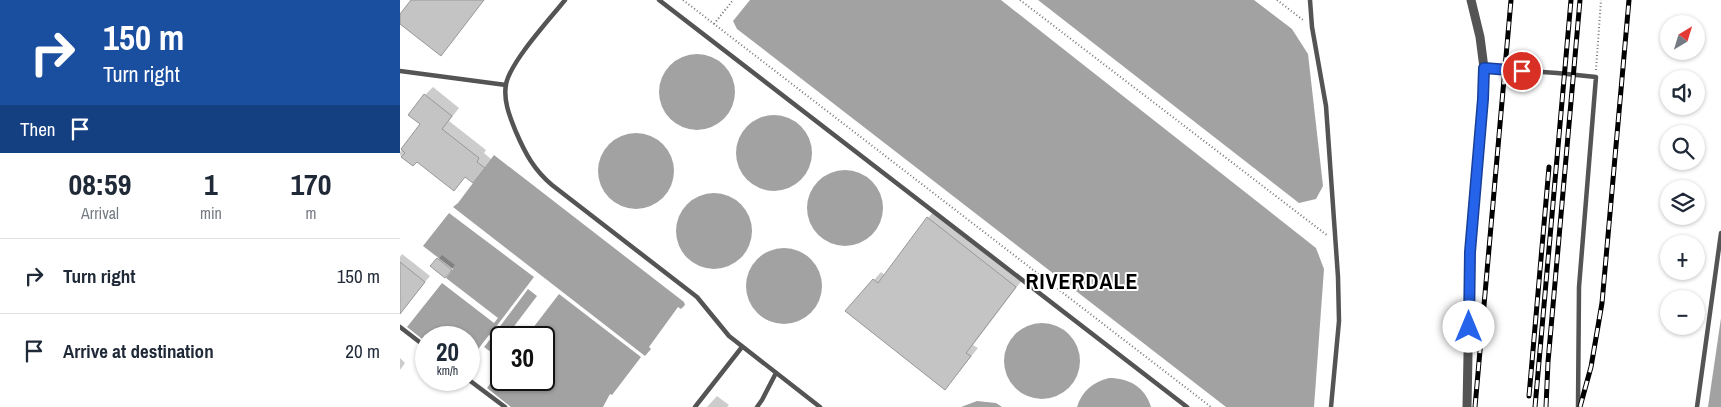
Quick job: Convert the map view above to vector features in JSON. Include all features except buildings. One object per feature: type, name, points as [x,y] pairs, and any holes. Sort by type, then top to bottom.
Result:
[{"type":"street","points":[[1467,407],[1470,252],[1484,68],[1480,37],[1471,0]]},
{"type":"lane","points":[[565,0],[518,60],[510,72],[506,85],[507,110],[522,148],[535,170],[697,297],[729,336],[820,407]]},
{"type":"lane","points":[[659,0],[1187,407]]},
{"type":"lane","points":[[1310,0],[1312,27],[1326,106],[1336,242],[1339,321],[1331,407]]},
{"type":"lane","points":[[1484,68],[1596,77],[1579,287],[1578,407]]},
{"type":"lane","points":[[400,71],[506,85]]},
{"type":"lane","points":[[1697,407],[1721,233]]},
{"type":"lane","points":[[400,327],[415,339]]},
{"type":"lane","points":[[695,407],[742,346]]},
{"type":"lane","points":[[757,407],[776,373]]},
{"type":"lane","points":[[480,388],[505,407]]},
{"type":"path","points":[[683,0],[1211,407]]},
{"type":"path","points":[[714,24],[733,0]]},
{"type":"path","points":[[1020,0],[1336,242]]},
{"type":"path","points":[[1277,0],[1312,27]]},
{"type":"path","points":[[1596,77],[1602,0]]},
{"type":"shaded area","points":[[750,0],[1001,0],[1316,248],[1324,269],[1314,407],[1226,407],[737,29],[733,21]]},
{"type":"shaded area","points":[[1038,0],[1254,0],[1292,29],[1308,54],[1323,186],[1316,199],[1299,203]]},
{"type":"shaded area","points":[[697,54],[712,57],[724,65],[732,77],[735,92],[732,107],[724,119],[712,127],[697,130],[682,127],[670,119],[662,107],[659,92],[662,77],[670,65],[682,57]]},
{"type":"shaded area","points":[[774,115],[789,118],[801,126],[809,138],[812,153],[809,168],[801,180],[789,188],[774,191],[759,188],[747,180],[739,168],[736,153],[739,138],[747,126],[759,118]]},
{"type":"shaded area","points":[[629,133],[643,133],[657,139],[668,150],[674,164],[671,186],[663,198],[643,209],[629,209],[615,203],[604,192],[598,178],[598,164],[604,150],[615,139]]},
{"type":"shaded area","points":[[494,155],[684,302],[685,305],[681,309],[678,307],[649,347],[651,349],[645,356],[453,207]]},
{"type":"shaded area","points":[[845,170],[860,173],[872,181],[880,193],[883,208],[880,223],[872,235],[860,243],[845,246],[830,243],[818,235],[810,223],[807,208],[810,193],[818,181],[830,173]]},
{"type":"shaded area","points":[[714,193],[729,196],[741,204],[749,216],[752,231],[749,246],[741,258],[729,266],[714,269],[699,266],[687,258],[679,246],[676,231],[679,216],[687,204],[699,196]]},
{"type":"shaded area","points":[[449,213],[534,277],[497,326],[490,326],[490,336],[480,347],[480,326],[415,326],[415,333],[407,327],[442,283],[494,323],[498,318],[446,278],[453,269],[423,246]]},
{"type":"shaded area","points":[[784,248],[799,251],[811,259],[819,271],[822,286],[819,301],[811,313],[799,321],[784,324],[769,321],[757,313],[749,301],[746,286],[749,271],[757,259],[769,251]]},
{"type":"shaded area","points":[[528,289],[537,296],[514,326],[500,326]]},
{"type":"shaded area","points":[[559,294],[641,357],[612,395],[610,394],[603,407],[511,407],[491,391],[555,391],[555,326],[534,326]]},
{"type":"shaded area","points":[[1721,318],[1721,407],[1708,407]]},
{"type":"shaded area","points":[[1042,323],[1057,326],[1069,334],[1077,346],[1080,361],[1077,376],[1069,388],[1057,396],[1042,399],[1027,396],[1015,388],[1007,376],[1004,361],[1007,346],[1015,334],[1027,326]]},
{"type":"shaded area","points":[[490,340],[490,351],[484,347]]},
{"type":"shaded area","points":[[1109,378],[1116,378],[1135,385],[1145,394],[1151,407],[1077,407],[1082,396],[1089,388]]},
{"type":"shaded area","points":[[977,401],[996,403],[1002,407],[961,407]]},
{"type":"railway","points":[[1475,407],[1511,0]]},
{"type":"railway","points":[[1535,407],[1571,0]]},
{"type":"railway","points":[[1546,407],[1548,362],[1580,0]]},
{"type":"railway","points":[[1580,407],[1591,367],[1602,303],[1629,0]]},
{"type":"railway","points":[[1529,396],[1549,167]]},
{"type":"district","name":"RIVERDALE","points":[[1082,281]]},
{"type":"route","points":[[1469,327],[1470,252],[1484,68],[1522,71]]}]
